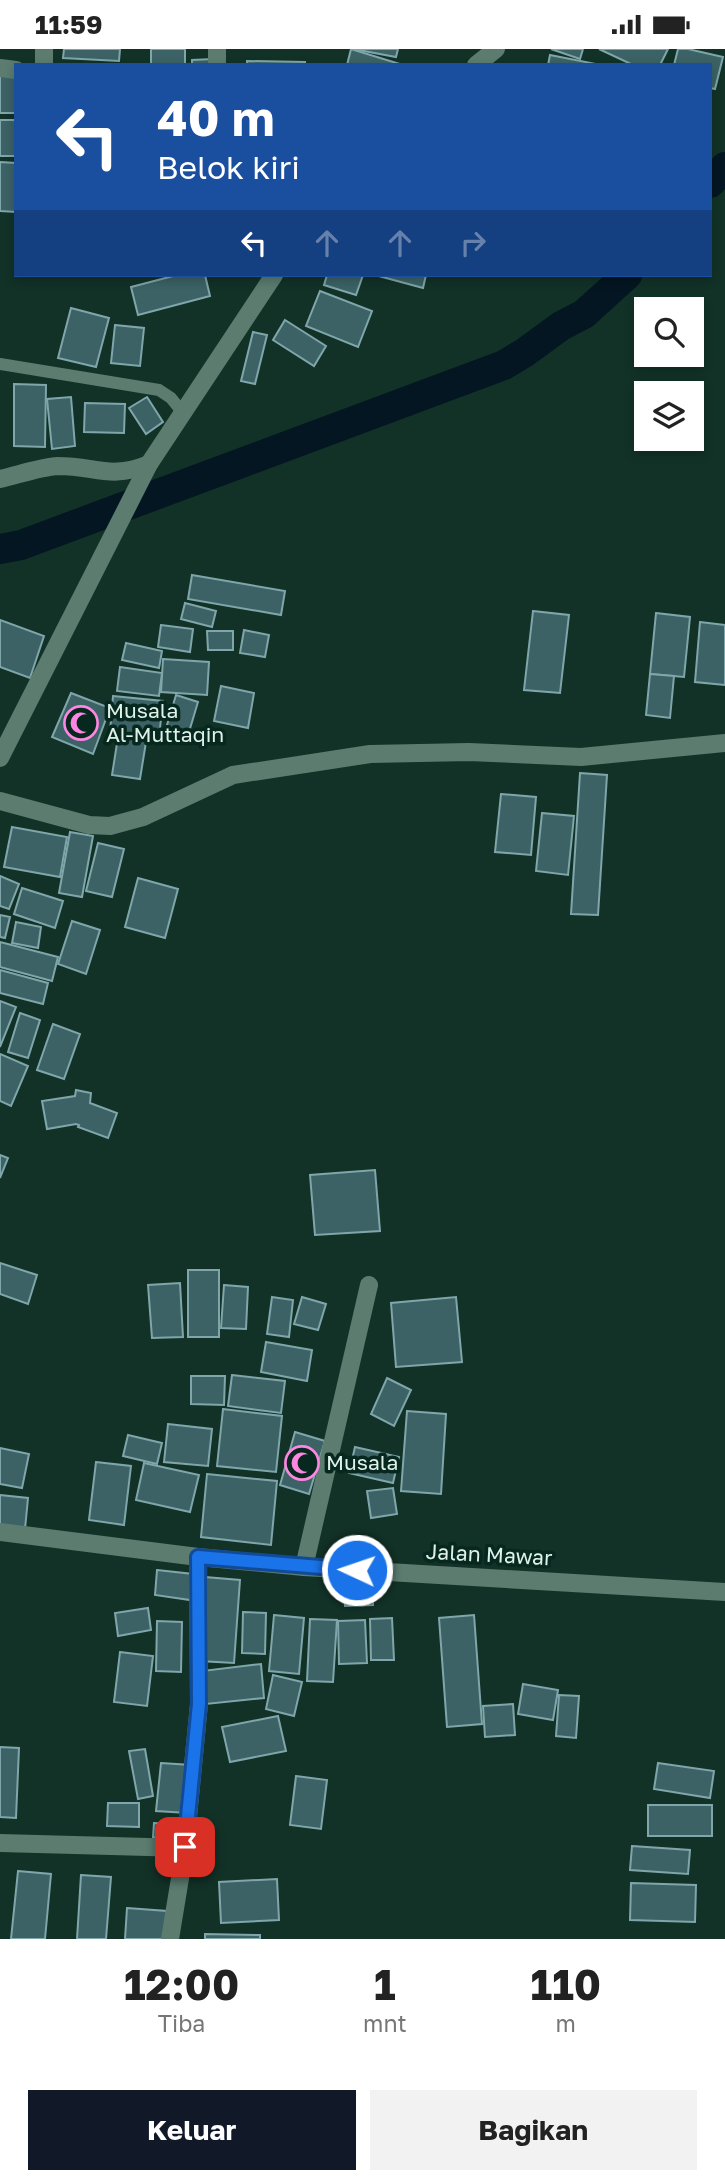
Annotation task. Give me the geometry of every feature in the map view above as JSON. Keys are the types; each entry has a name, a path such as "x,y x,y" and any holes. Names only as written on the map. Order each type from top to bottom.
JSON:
{"street":[{"path":"478,63 496,49"},
{"path":"0,758 149,464 273,277"},
{"path":"0,479 57,466 119,473 149,464"},
{"path":"0,801 89,825 110,826 143,817 233,775 370,754 469,752 581,757 725,743"},
{"path":"304,1567 369,1285"},
{"name":"Jalan Mawar","path":"0,1532 198,1557 304,1567 725,1592"},
{"path":"170,1939 185,1847 199,1704 198,1557"},
{"path":"0,1843 185,1847"}],"lane":[{"path":"0,364 159,390 171,398 183,413"}],"building":[{"path":"64,49 120,49 119,61 63,58"},
{"path":"151,49 185,49 185,63 151,63"},
{"path":"351,49 396,63 348,63"},
{"path":"353,49 398,49 396,57"},
{"path":"551,49 583,49 580,59"},
{"path":"599,49 668,49 661,63 629,63"},
{"path":"678,49 723,57 715,89 712,88 712,63 674,63"},
{"path":"550,55 591,63 548,63"},
{"path":"213,59 214,63 192,63 192,60"},
{"path":"247,61 305,62 305,63"},
{"path":"0,75 14,76 14,113 0,113"},
{"path":"0,120 14,120 14,156 0,156"},
{"path":"0,162 14,163 14,212 0,211"},
{"path":"169,277 205,277 210,296 138,315 131,287"},
{"path":"326,277 362,277 356,295 324,285"},
{"path":"382,277 426,277 423,288"},
{"path":"320,291 372,311 358,347 306,326"},
{"path":"71,308 109,318 96,367 58,358"},
{"path":"285,320 326,346 314,366 273,340"},
{"path":"115,325 144,328 140,366 111,363"},
{"path":"253,332 267,335 255,384 241,381"},
{"path":"14,384 46,385 45,447 14,446"},
{"path":"71,397 75,446 52,449 47,399"},
{"path":"147,397 163,422 146,434 129,408"},
{"path":"85,403 125,404 124,433 84,432"},
{"path":"192,575 285,591 281,615 188,599"},
{"path":"185,603 216,611 212,627 181,619"},
{"path":"533,611 569,615 560,693 524,690"},
{"path":"656,613 690,617 684,677 650,674"},
{"path":"0,620 44,636 30,678 0,667"},
{"path":"700,622 725,625 725,685 695,682"},
{"path":"161,625 193,629 190,652 158,647"},
{"path":"244,630 269,635 265,657 240,653"},
{"path":"207,631 233,631 233,650 208,650"},
{"path":"126,643 162,651 159,668 122,660"},
{"path":"163,659 209,662 207,695 161,692"},
{"path":"120,667 162,673 159,696 117,691"},
{"path":"650,674 674,676 670,718 646,715"},
{"path":"221,686 254,693 248,728 214,721"},
{"name":"Musala Al-Muttaqin","path":"71,693 110,708 93,754 52,737"},
{"path":"176,695 198,702 186,742 164,735"},
{"path":"113,696 163,701 159,737 110,732"},
{"path":"118,737 146,742 140,779 112,775"},
{"path":"580,773 607,775 598,915 571,914"},
{"path":"501,794 536,797 531,855 495,852"},
{"path":"542,813 574,816 568,875 536,871"},
{"path":"12,827 67,837 60,877 4,867"},
{"path":"70,832 93,836 82,897 59,893"},
{"path":"98,843 124,849 112,897 86,891"},
{"path":"0,876 19,884 9,909 0,906"},
{"path":"138,878 178,889 165,938 125,927"},
{"path":"22,888 63,901 55,928 14,914"},
{"path":"0,915 10,917 5,938 0,937"},
{"path":"72,921 100,930 86,974 58,964"},
{"path":"16,922 41,927 38,948 12,943"},
{"path":"0,942 58,957 52,981 0,967"},
{"path":"0,970 48,983 43,1004 0,993"},
{"path":"0,1001 16,1007 0,1047"},
{"path":"20,1013 40,1020 28,1058 8,1052"},
{"path":"53,1024 80,1034 64,1079 37,1070"},
{"path":"0,1054 28,1066 11,1106 0,1101"},
{"path":"76,1090 91,1093 90,1103 117,1113 108,1138 76,1124 47,1129 42,1101 75,1096"},
{"path":"0,1155 8,1158 0,1178"},
{"path":"375,1170 380,1231 315,1235 310,1175"},
{"path":"0,1263 37,1275 28,1304 0,1294"},
{"path":"188,1270 219,1270 219,1337 188,1337"},
{"path":"180,1283 183,1337 152,1338 148,1285"},
{"path":"224,1285 248,1287 246,1329 221,1328"},
{"path":"272,1297 293,1300 289,1337 267,1334"},
{"path":"302,1297 326,1304 318,1330 294,1324"},
{"path":"456,1297 462,1362 396,1367 391,1303"},
{"path":"266,1342 312,1350 307,1381 261,1372"},
{"path":"232,1375 285,1381 281,1413 228,1406"},
{"path":"191,1376 225,1376 224,1405 191,1404"},
{"path":"387,1378 411,1390 394,1426 371,1414"},
{"path":"223,1409 282,1416 276,1472 217,1466"},
{"path":"407,1411 446,1414 441,1494 401,1491"},
{"path":"168,1424 212,1429 208,1466 164,1462"},
{"name":"Musala","path":"295,1432 325,1441 309,1494 280,1485"},
{"path":"128,1435 162,1443 157,1464 123,1456"},
{"path":"355,1447 399,1457 393,1483 349,1473"},
{"path":"0,1448 29,1454 22,1488 0,1484"},
{"path":"96,1462 131,1466 124,1525 89,1520"},
{"path":"144,1463 199,1475 190,1512 136,1500"},
{"path":"207,1474 277,1481 271,1545 201,1537"},
{"path":"393,1488 397,1514 371,1518 367,1491"},
{"path":"0,1495 28,1498 25,1529 0,1527"},
{"path":"157,1570 193,1574 190,1600 155,1595"},
{"path":"205,1577 240,1580 234,1663 199,1661"},
{"path":"372,1580 373,1605 345,1606 343,1581"},
{"path":"148,1608 151,1630 118,1636 115,1613"},
{"path":"243,1612 266,1613 265,1654 242,1653"},
{"path":"274,1615 304,1618 299,1674 269,1671"},
{"path":"474,1615 482,1724 447,1727 439,1618"},
{"path":"392,1618 394,1660 371,1660 370,1619"},
{"path":"310,1619 337,1620 333,1682 307,1681"},
{"path":"365,1620 367,1663 339,1664 338,1621"},
{"path":"157,1621 182,1622 181,1672 156,1671"},
{"path":"120,1652 153,1656 147,1706 114,1702"},
{"path":"261,1664 264,1698 206,1704 202,1671"},
{"path":"273,1675 302,1682 294,1716 266,1709"},
{"path":"523,1684 558,1690 553,1720 518,1714"},
{"path":"559,1695 579,1696 576,1738 556,1736"},
{"path":"513,1704 515,1735 485,1737 483,1706"},
{"path":"278,1716 286,1751 230,1762 222,1727"},
{"path":"0,1747 19,1748 16,1818 0,1817"},
{"path":"145,1749 153,1796 138,1799 129,1751"},
{"path":"161,1763 191,1765 187,1813 156,1811"},
{"path":"658,1763 714,1771 710,1798 654,1789"},
{"path":"296,1776 327,1780 321,1829 290,1825"},
{"path":"108,1803 139,1803 139,1827 107,1826"},
{"path":"648,1805 712,1805 712,1836 648,1836"},
{"path":"154,1823 182,1825 180,1840 153,1837"},
{"path":"632,1846 690,1850 688,1874 630,1870"},
{"path":"18,1871 51,1874 45,1939 11,1939"},
{"path":"81,1875 111,1877 106,1939 77,1939"},
{"path":"277,1879 279,1920 221,1923 219,1882"},
{"path":"631,1883 696,1885 695,1922 630,1920"},
{"path":"127,1908 167,1911 164,1939 125,1939"},
{"path":"205,1934 260,1935 260,1939 205,1939"}],"waterway":[{"path":"712,181 725,167"},
{"path":"0,549 21,545 504,365 561,326 584,314 625,277"}],"place":[{"name":"Musala Al-Muttaqin","path":"81,723"},
{"name":"Musala","path":"302,1463"}],"route":[{"path":"185,1847 199,1704 198,1557 357,1570"}]}
